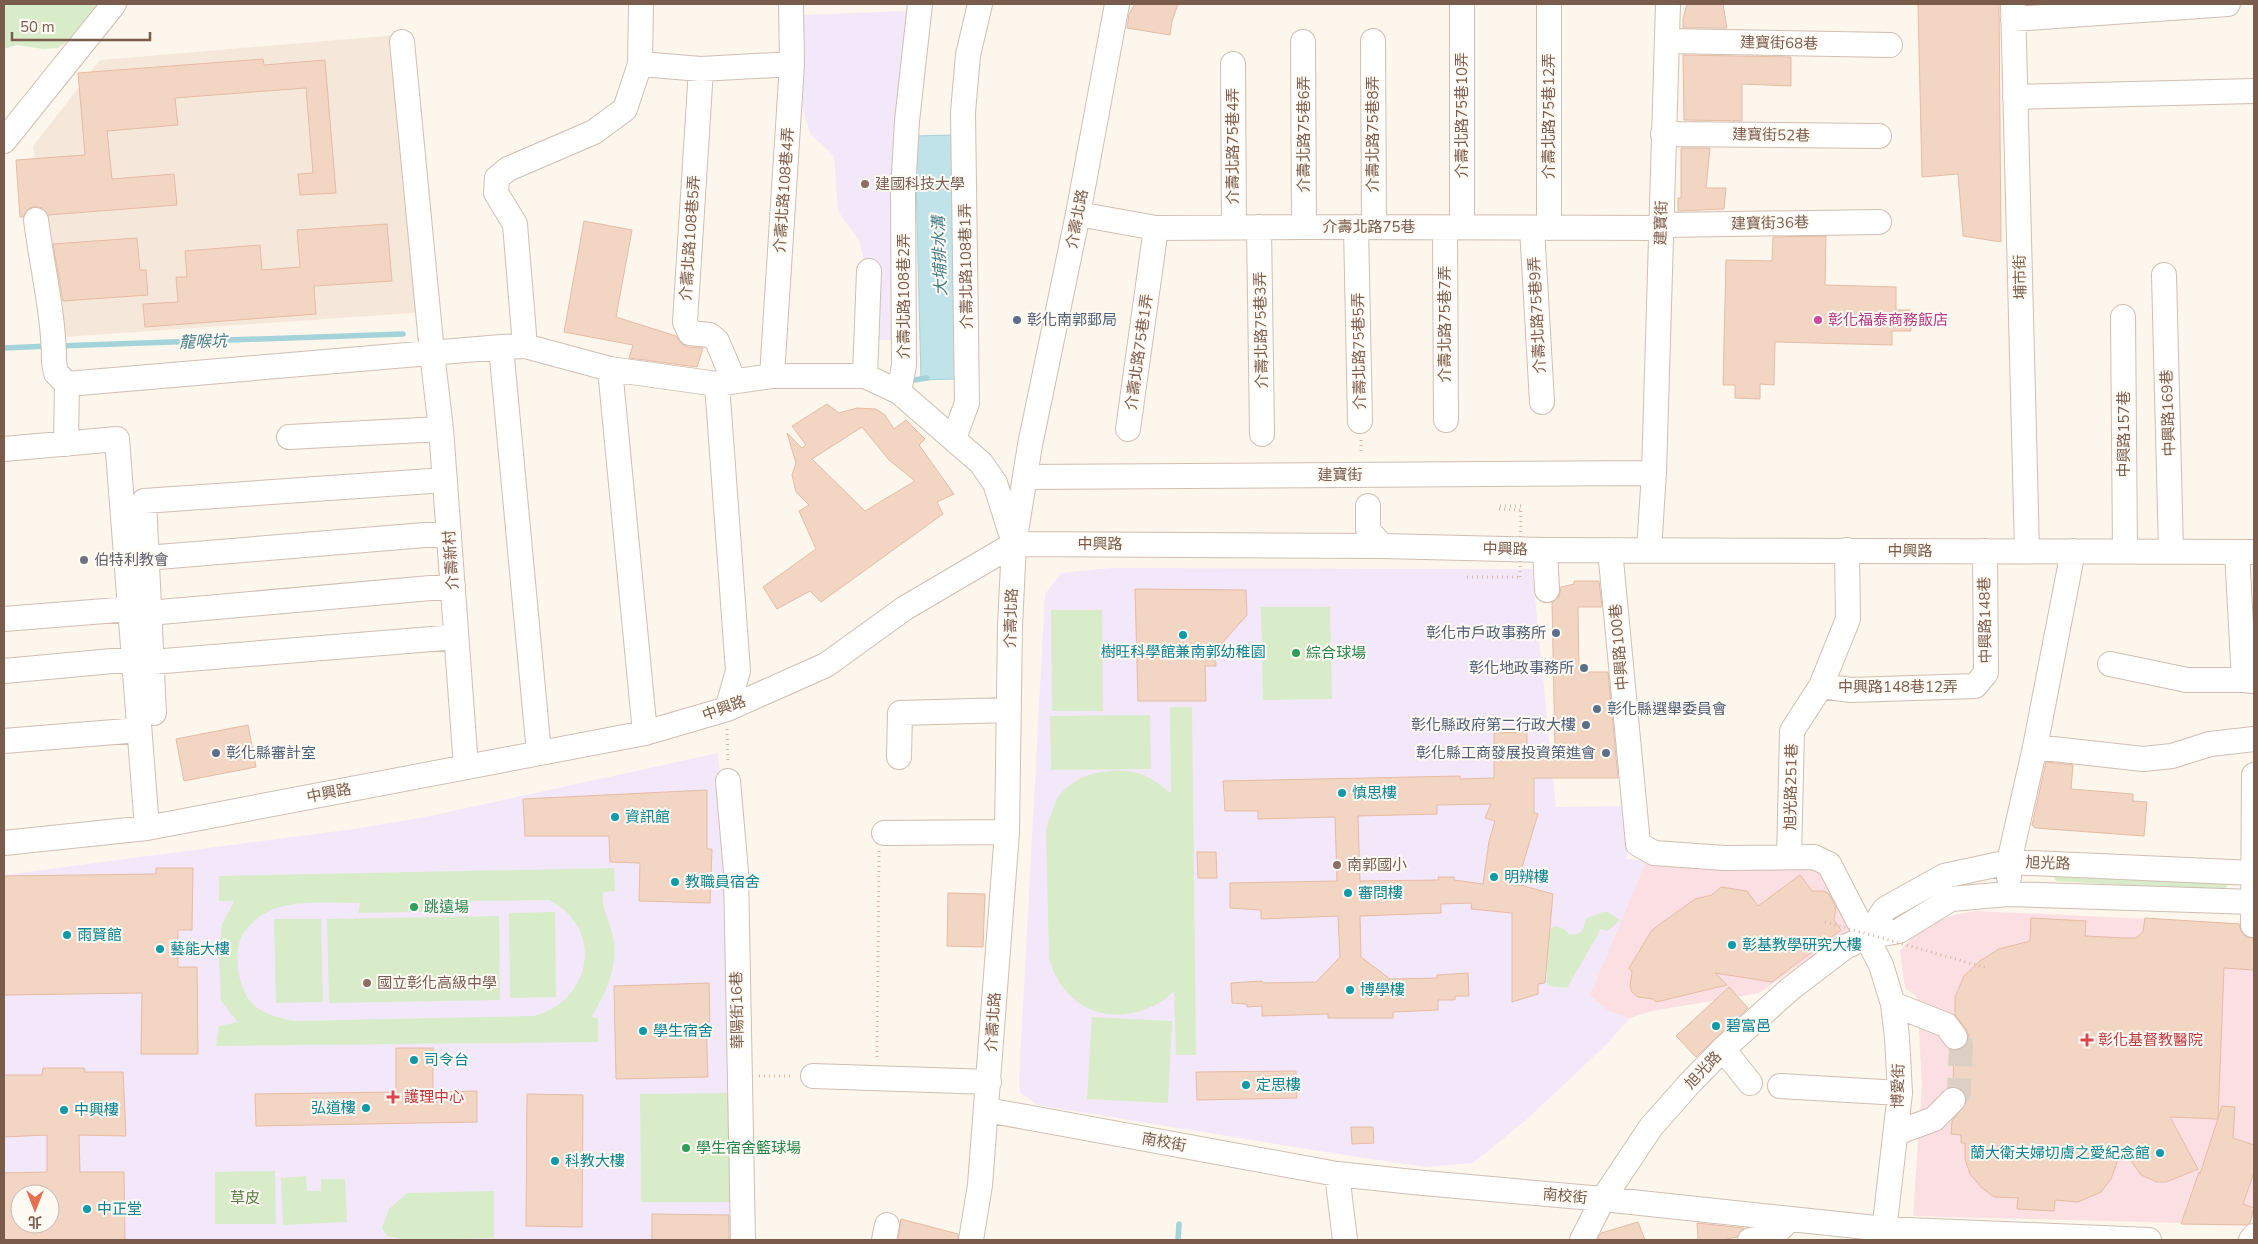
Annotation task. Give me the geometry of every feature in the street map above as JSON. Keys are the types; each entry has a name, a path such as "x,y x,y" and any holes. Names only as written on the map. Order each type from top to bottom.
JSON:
{"street":[{"path":"4,141 114,4"},
{"path":"526,346 515,224 496,193 497,178 508,169 594,132 625,109 640,64 641,4"},
{"name":"介壽北路108巷4弄","path":"772,376 792,64 791,4"},
{"name":"介壽北路108巷2弄","path":"899,392 904,365 903,192 907,121 920,4"},
{"name":"介壽北路108巷1弄","path":"954,438 967,403 964,112 968,55 980,4"},
{"name":"介壽北路","path":"971,1240 980,1185 987,1110 1007,832 1014,544 1032,436 1078,214 1117,4"},
{"name":"介壽北路75巷10弄","path":"1453,228 1462,4"},
{"name":"介壽北路75巷12弄","path":"1540,228 1548,4"},
{"name":"建寶街","path":"1649,550 1654,473 1668,4"},
{"path":"2013,11 2228,4"},
{"name":"埔市街","path":"2013,11 2027,551"},
{"name":"介壽北路75巷8弄","path":"1365,227 1373,41"},
{"name":"建寶街68巷","path":"1667,41 1890,45"},
{"name":"介壽新村","path":"402,42 432,353 442,429 466,767"},
{"name":"介壽北路75巷6弄","path":"1303,42 1304,227"},
{"path":"640,64 701,69 792,64"},
{"name":"介壽北路75巷4弄","path":"1233,64 1234,227"},
{"name":"介壽北路108巷5弄","path":"701,69 685,322 690,333 710,335 717,341 726,383"},
{"path":"2015,97 2254,91"},
{"name":"建寶街52巷","path":"1663,134 1879,136"},
{"name":"介壽北路75巷","path":"1078,214 1156,228 1662,227"},
{"path":"36,220 42,272 48,290 56,373 67,384 66,444"},
{"name":"建寶街36巷","path":"1662,227 1879,222"},
{"name":"介壽北路75巷3弄","path":"1259,227 1262,434"},
{"name":"介壽北路75巷5弄","path":"1360,421 1365,227"},
{"name":"介壽北路75巷1弄","path":"1128,429 1156,228"},
{"name":"介壽北路75巷7弄","path":"1446,420 1453,228"},
{"name":"介壽北路75巷9弄","path":"1540,228 1542,402"},
{"path":"865,376 869,271"},
{"name":"中興路169巷","path":"2164,275 2171,551"},
{"name":"中興路157巷","path":"2123,317 2125,551"},
{"path":"67,384 526,346 610,369 726,383 772,376 865,376 899,392 981,463 995,483 1014,544"},
{"path":"501,347 539,753"},
{"path":"610,369 645,733"},
{"path":"726,383 738,671 727,709"},
{"path":"289,437 442,429"},
{"path":"4,449 117,439 140,611 143,660 139,730 147,828"},
{"name":"建寶街","path":"1026,476 1654,473"},
{"path":"140,611 146,558 144,501 445,480"},
{"path":"1368,506 1368,530 1382,546"},
{"path":"146,558 449,533"},
{"name":"中興路","path":"4,843 147,828 645,733 727,709 826,665 905,608 1014,544 1382,546 1545,550 2246,552"},
{"path":"1545,550 1547,590"},
{"name":"中興路100巷","path":"1610,550 1638,844 1654,853 1725,858 1789,857"},
{"name":"旭光路251巷","path":"1789,857 1792,731 1821,686 1848,619 1847,550"},
{"name":"中興路148巷","path":"1975,686 1986,672 1985,551"},
{"path":"2008,894 2009,862 2035,747 2074,551"},
{"path":"2110,664 2186,680 2249,681 2246,552"},
{"path":"4,618 140,611 453,586"},
{"path":"4,671 456,637"},
{"path":"143,660 154,713"},
{"name":"中興路148巷12弄","path":"1821,686 1851,690 1975,686"},
{"path":"899,757 900,713 1009,710"},
{"path":"4,741 139,730"},
{"path":"2035,747 2143,759 2172,756 2210,744 2254,739"},
{"path":"2254,775 2254,910"},
{"name":"華陽街16巷","path":"728,781 736,872 738,1076 743,1240"},
{"path":"884,833 1007,832"},
{"path":"1789,857 1814,857 1829,864 1866,937"},
{"name":"旭光路","path":"1866,937 1885,909 1944,876 2009,862 2254,873"},
{"name":"旭光路","path":"1582,1240 1603,1199 1650,1127 1723,1049 1790,989 1845,947 1866,937 1899,931 1951,899 2008,894 2254,910"},
{"path":"1853,912 1885,909"},
{"name":"博愛街","path":"1866,937 1882,966 1893,1004 1897,1037 1900,1094 1884,1234"},
{"path":"1893,1004 1946,1025 1954,1037"},
{"path":"1723,1049 1750,1083"},
{"path":"813,1076 989,1082"},
{"path":"1780,1086 1900,1094"},
{"path":"1896,1132 1934,1119 1952,1100"},
{"name":"南校街","path":"987,1110 1337,1174 1603,1199 1789,1220 1884,1234 2149,1240"},
{"path":"1337,1174 1345,1240"},
{"path":"1750,1240 1773,1236 1789,1220"},
{"path":"2251,1240 2254,1236"}],"path":[{"name":"介壽北路75巷5弄","path":"1360,421 1362,475"},
{"path":"1499,506 1521,508 1499,509 1499,506"},
{"path":"1467,577 1520,577 1521,508"},
{"path":"727,709 728,781"},
{"path":"877,1078 879,845 884,833"},
{"path":"1825,922 1987,968"},
{"path":"738,1076 813,1076"}],"shaded area":[{"name":"建國科技大學","path":"907,11 892,152 897,339 874,341 872,288 859,241 838,211 834,156 810,134 801,102 804,15"},
{"path":"397,35 426,312 64,337 33,146 100,60"},
{"name":"南郭國小","path":"1110,568 1532,569 1556,807 1628,806 1627,859 1646,861 1590,995 1608,1011 1630,1018 1606,1045 1525,1121 1473,1163 1426,1167 1338,1154 1037,1105 1020,1092 1019,1079 1045,594 1061,573"},
{"name":"國立彰化高級中學","path":"718,753 729,867 734,1240 4,1240 4,875 361,828 435,815"},
{"path":"1646,861 1807,868 1825,874 1852,929 1759,993 1652,1011 1630,1018 1608,1011 1590,995"},
{"name":"彰化基督教醫院","path":"1976,911 2254,924 2254,1145 2214,1132 2210,1147 2254,1161 2254,1208 2194,1187 2181,1223 1913,1216 1922,1083 1917,997 1905,988 1900,951 1913,936 1934,923 1953,915"}],"green space":[{"path":"4,4 99,4 88,25 58,48 43,49 17,45 4,49"},
{"name":"綜合球場","path":"1261,607 1330,607 1332,699 1263,700"},
{"path":"1051,610 1102,610 1103,711 1052,711"},
{"path":"1170,707 1192,707 1196,1055 1176,1055 1174,991 1161,1002 1141,1011 1107,1014 1092,1010 1078,1002 1065,991 1056,976 1049,958 1046,829 1053,808 1059,796 1074,782 1095,773 1106,771 1117,770 1142,774 1171,793"},
{"path":"1150,715 1151,769 1051,770 1050,716"},
{"path":"614,868 615,891 603,892 603,897 614,941 614,964 603,997 591,1017 598,1018 598,1042 216,1046 219,1026 238,1022 221,1001 219,956 222,924 234,901 219,901 219,876","holes":["549,900 567,913 579,928 584,946 584,964 579,981 568,996 553,1008 533,1016 294,1021 268,1014 255,1006 244,992 238,972 238,951 246,930 259,917 269,911 294,904 321,902 360,903 358,913 467,911 471,901"]},
{"path":"2052,875 2226,881 2227,886 2223,891 2056,881"},
{"path":"555,912 556,997 510,998 509,913"},
{"path":"1608,912 1620,920 1608,931 1601,929 1567,988 1549,986 1547,983 1548,931 1555,926 1564,929 1569,934 1578,934 1582,930 1587,918"},
{"path":"499,916 500,1000 329,1003 327,919"},
{"path":"274,919 321,919 323,1002 276,1003"},
{"path":"1092,1017 1172,1021 1168,1103 1087,1099"},
{"name":"學生宿舍籃球場","path":"732,1093 731,1202 641,1202 640,1094"},
{"name":"草皮","path":"275,1171 276,1224 215,1224 215,1172"},
{"name":"草皮","path":"306,1176 307,1191 321,1191 321,1179 345,1179 347,1222 283,1225 281,1178"},
{"path":"494,1191 494,1238 407,1240 387,1236 382,1228 389,1209 407,1193"}],"water":[{"name":"大埔排水溝","path":"953,135 957,379 921,380 915,136"}],"building":[{"path":"1135,4 1178,4 1172,21 1170,35 1127,28 1129,14"},
{"path":"1687,4 1723,4 1727,28 1683,28"},
{"path":"1918,4 1999,4 2001,242 1963,236 1958,174 1922,177"},
{"path":"1683,55 1791,57 1791,86 1742,84 1742,121 1684,120"},
{"path":"263,59 264,65 325,60 336,193 300,195 298,174 313,173 306,88 266,91 175,98 178,125 107,131 112,179 174,174 177,205 48,215 42,208 35,206 28,209 23,217 20,217 16,160 85,155 78,73"},
{"path":"1681,148 1710,148 1706,188 1726,188 1724,209 1678,211 1678,198 1681,198"},
{"path":"584,221 632,230 616,317 676,336 682,344 688,347 703,348 697,367 629,358 633,345 564,332"},
{"path":"387,224 392,281 314,286 316,314 145,327 143,304 178,302 176,277 187,277 185,251 260,245 262,270 300,267 297,230"},
{"name":"彰化福泰商務飯店","path":"1826,236 1825,285 1896,287 1896,310 1911,310 1911,331 1892,331 1892,345 1775,342 1774,385 1760,384 1760,399 1735,398 1735,385 1723,385 1726,260 1772,261 1773,237"},
{"path":"137,238 140,270 146,270 148,295 63,301 53,244"},
{"path":"827,404 839,413 857,408 876,409 885,415 894,429 906,420 925,439 919,445 954,494 937,502 943,514 821,602 810,591 777,609 763,587 816,549 799,511 809,505 796,492 792,475 796,463 787,433 802,448 806,445 792,426","holes":["862,427 889,460 915,481 865,511 812,459"]},
{"path":"1574,581 1599,581 1602,607 1578,607 1579,672 1608,672 1618,778 1534,778 1534,813 1538,814 1517,884 1553,894 1545,983 1538,984 1538,994 1512,1002 1512,913 1471,909 1472,903 1441,904 1441,913 1360,916 1361,957 1390,979 1437,978 1437,975 1468,973 1469,996 1455,996 1455,1000 1438,1000 1438,1010 1393,1012 1393,1018 1328,1018 1328,1014 1262,1016 1262,1006 1247,1007 1247,1004 1232,1003 1231,983 1262,981 1263,983 1316,982 1340,957 1338,916 1261,919 1261,910 1230,908 1230,883 1337,881 1335,817 1258,819 1258,811 1225,811 1223,781 1460,776 1460,779 1494,778 1494,733 1527,732 1527,748 1555,748 1552,602 1559,597 1561,587 1574,584","holes":["1491,804 1485,818 1495,821 1489,841 1483,884 1454,880 1454,877 1438,877 1439,880 1360,881 1358,816 1437,814 1437,805"]},
{"name":"樹旺科學館兼南郭幼稚園","path":"1135,589 1246,590 1247,615 1215,651 1216,666 1205,666 1206,701 1138,701"},
{"name":"彰化縣審計室","path":"248,725 256,767 184,781 176,739"},
{"path":"2046,762 2073,765 2071,789 2133,794 2133,801 2147,802 2144,836 2035,828 2032,825"},
{"path":"707,790 707,849 712,849 710,903 639,901 640,863 610,862 609,836 525,836 523,799"},
{"path":"1197,852 1216,852 1217,878 1198,878"},
{"path":"156,868 193,868 192,930 178,930 178,967 197,967 198,1054 141,1054 142,993 4,995 4,876 156,874"},
{"name":"彰基教學研究大樓","path":"1800,875 1812,891 1824,891 1829,894 1836,907 1834,920 1841,930 1772,982 1715,973 1727,985 1656,1002 1653,999 1638,997 1632,992 1630,986 1632,972 1629,968 1652,930 1695,899 1712,895 1721,887 1747,891 1758,906"},
{"path":"948,893 985,894 983,947 947,946"},
{"name":"彰化基督教醫院","path":"2031,918 2086,921 2085,936 2136,938 2143,932 2145,918 2239,924 2241,931 2246,937 2254,938 2254,970 2224,968 2218,1119 2170,1117 2198,1169 2166,1182 2157,1182 2141,1175 2122,1148 2111,1179 2101,1192 2078,1202 2055,1200 2054,1211 2017,1209 2018,1198 1994,1197 1981,1187 1970,1174 1965,1159 1965,1143 1961,1143 1961,1135 1951,1134 1952,1121 1966,1103 1966,1096 1963,1091 1953,1087 1954,1050 1964,1048 1969,1036 1955,1015 1955,997 1964,976 1980,961 1999,949 2030,941"},
{"name":"學生宿舍","path":"709,983 710,1022 706,1022 708,1077 616,1079 614,986"},
{"name":"碧富邑","path":"1729,987 1748,1008 1696,1057 1676,1036"},
{"name":"弘道樓","path":"396,1048 433,1048 433,1092 477,1091 477,1122 256,1126 255,1094 396,1092"},
{"path":"43,1068 84,1068 85,1072 123,1072 126,1136 79,1135 80,1172 124,1172 125,1240 4,1240 4,1173 47,1172 47,1135 4,1137 4,1075 42,1075"},
{"name":"定思樓","path":"1296,1071 1297,1098 1197,1100 1196,1072"},
{"name":"科教大樓","path":"527,1094 583,1095 582,1227 526,1226"},
{"path":"2222,1106 2235,1107 2233,1138 2254,1145 2254,1172 2243,1204 2254,1208 2250,1223 2246,1225 2181,1224 2199,1172 2200,1174"},
{"path":"1351,1127 1373,1127 1374,1143 1352,1144"},
{"path":"652,1214 729,1215 729,1240 652,1240"},
{"path":"901,1219 958,1234 958,1240 898,1240"},
{"path":"1638,1222 1645,1240 1597,1240 1601,1233"},
{"path":"1697,1223 1744,1228 1737,1237 1722,1240 1698,1240"}],"waterway":[{"name":"龍喉坑","path":"58,346 403,334"},
{"name":"龍喉坑","path":"4,348 49,346"},
{"name":"龍喉坑","path":"914,380 927,378"},
{"path":"1178,1240 1179,1224"}],"tunnel":[{"path":"1953,1100 1959,1093 1961,1046 1955,1037"}],"place":[{"name":"建國科技大學","path":"865,184"},
{"name":"彰化南郭郵局","path":"1017,320"},
{"name":"彰化福泰商務飯店","path":"1818,320"},
{"name":"伯特利教會","path":"84,560"},
{"name":"彰化市戶政事務所","path":"1556,633"},
{"name":"樹旺科學館兼南郭幼稚園","path":"1183,635"},
{"name":"綜合球場","path":"1296,653"},
{"name":"彰化地政事務所","path":"1584,668"},
{"name":"彰化縣選舉委員會","path":"1597,709"},
{"name":"彰化縣政府第二行政大樓","path":"1586,725"},
{"name":"彰化縣審計室","path":"216,753"},
{"name":"彰化縣工商發展投資策進會","path":"1606,753"},
{"name":"慎思樓","path":"1342,793"},
{"name":"資訊館","path":"615,817"},
{"name":"南郭國小","path":"1337,865"},
{"name":"明辨樓","path":"1494,877"},
{"name":"教職員宿舍","path":"675,882"},
{"name":"審問樓","path":"1348,893"},
{"name":"跳遠場","path":"414,907"},
{"name":"雨賢館","path":"67,935"},
{"name":"彰基教學研究大樓","path":"1732,945"},
{"name":"藝能大樓","path":"160,949"},
{"name":"國立彰化高級中學","path":"367,983"},
{"name":"博學樓","path":"1350,990"},
{"name":"碧富邑","path":"1716,1026"},
{"name":"學生宿舍","path":"643,1031"},
{"name":"彰化基督教醫院","path":"2087,1040"},
{"name":"司令台","path":"414,1060"},
{"name":"定思樓","path":"1246,1085"},
{"name":"護理中心","path":"393,1097"},
{"name":"弘道樓","path":"366,1108"},
{"name":"中興樓","path":"64,1110"},
{"name":"學生宿舍籃球場","path":"686,1148"},
{"name":"蘭大衛夫婦切膚之愛紀念館","path":"2160,1153"},
{"name":"科教大樓","path":"555,1161"},
{"name":"中正堂","path":"87,1209"}]}
